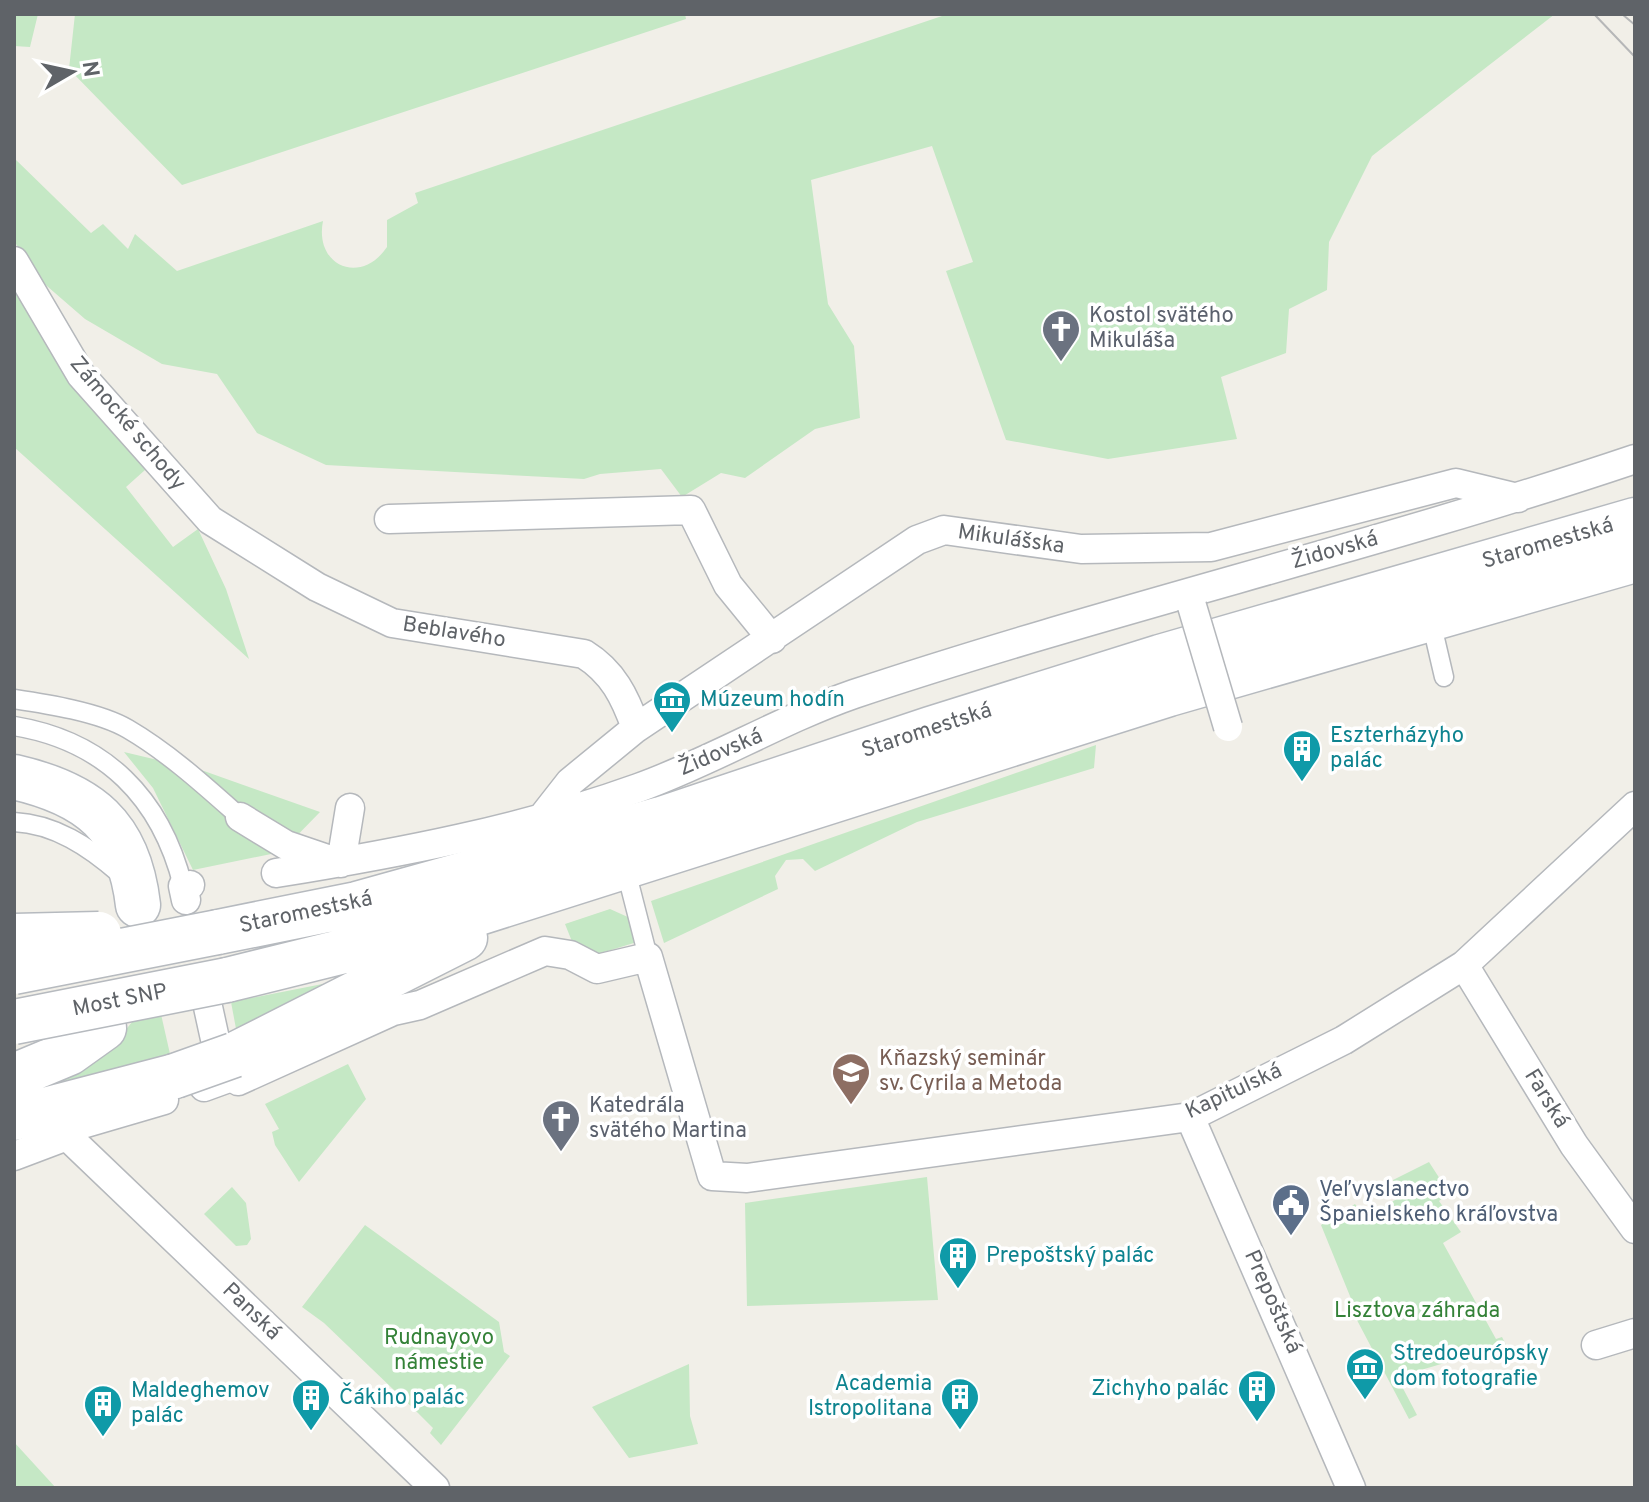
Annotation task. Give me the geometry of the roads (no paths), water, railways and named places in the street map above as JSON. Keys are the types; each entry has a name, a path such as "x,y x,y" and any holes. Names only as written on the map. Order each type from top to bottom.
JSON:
{"main road":[{"name":"Staromestská","path":"218,932 357,904 661,819 1131,666 1635,520"},
{"name":"Staromestská","path":"218,993 508,905 1169,694 1635,560"},
{"path":"14,777 67,794 106,822 127,851 137,896"},
{"path":"14,1118 175,1076 225,1047 461,942 508,905"},
{"path":"14,936 218,932"},
{"path":"14,972 218,932"},
{"name":"Most SNP","path":"14,1022 218,993"},
{"path":"14,1076 57,1060 104,1028"}],"street":[{"name":"Zámocké schody","path":"14,261 81,375 210,520"},
{"name":"Židovská","path":"276,873 341,863 541,819 638,788 851,696 1190,600 1635,459"},
{"name":"Mikulášska","path":"541,819 570,782 636,728 917,540 944,530 1081,549 1211,547 1456,483 1519,498"},
{"path":"389,519 691,510 728,585 772,639"},
{"name":"Beblavého","path":"210,520 317,587 392,623 584,654 606,668 627,702 636,728"},
{"path":"1190,600 1228,727"},
{"name":"Kapitulská","path":"648,957 712,1176 747,1178 1190,1117 1344,1040 1464,965 1635,806"},
{"path":"240,817 286,845 341,863 350,808"},
{"path":"14,1156 67,1136 65,1129 237,1075 238,1081 393,1011 420,1005 545,951 570,955 597,969 648,957"},
{"name":"Farská","path":"1464,965 1574,1145 1635,1229"},
{"path":"218,993 225,1047"},
{"name":"Prepoštská","path":"1190,1117 1351,1488"},
{"name":"Panská","path":"67,1136 435,1488"},
{"path":"1596,1345 1635,1333"}],"lane":[{"path":"1430,617 1444,677"},
{"path":"14,699 49,704 125,727 187,770 240,817"},
{"path":"14,726 64,738 100,759 138,790 162,827 186,890"},
{"path":"14,822 59,832 96,852 137,896"},
{"path":"625,867 648,957"}],"tram line":[{"path":"1594,14 1635,57"},
{"path":"1622,14 1635,25"}],"place":[{"name":"Kostol svätého Mikuláša","path":"1061,363"},
{"name":"Múzeum hodín","path":"672,734"},
{"name":"Eszterházyho palác","path":"1302,783"},
{"name":"Kňazský seminár sv. Cyrila a Metoda","path":"851,1106"},
{"name":"Katedrála svätého Martina","path":"561,1153"},
{"name":"Veľvyslanectvo Španielskeho kráľovstva","path":"1291,1237"},
{"name":"Prepoštský palác","path":"958,1290"},
{"name":"Stredoeurópsky dom fotografie","path":"1365,1401"},
{"name":"Zichyho palác","path":"1257,1423"},
{"name":"Academia Istropolitana","path":"960,1431"},
{"name":"Čákiho palác","path":"311,1432"},
{"name":"Maldeghemov palác","path":"103,1438"}],"park label":[{"name":"Lisztova záhrada","path":"1417,1311"},
{"name":"Rudnayovo námestie","path":"439,1350"}]}
